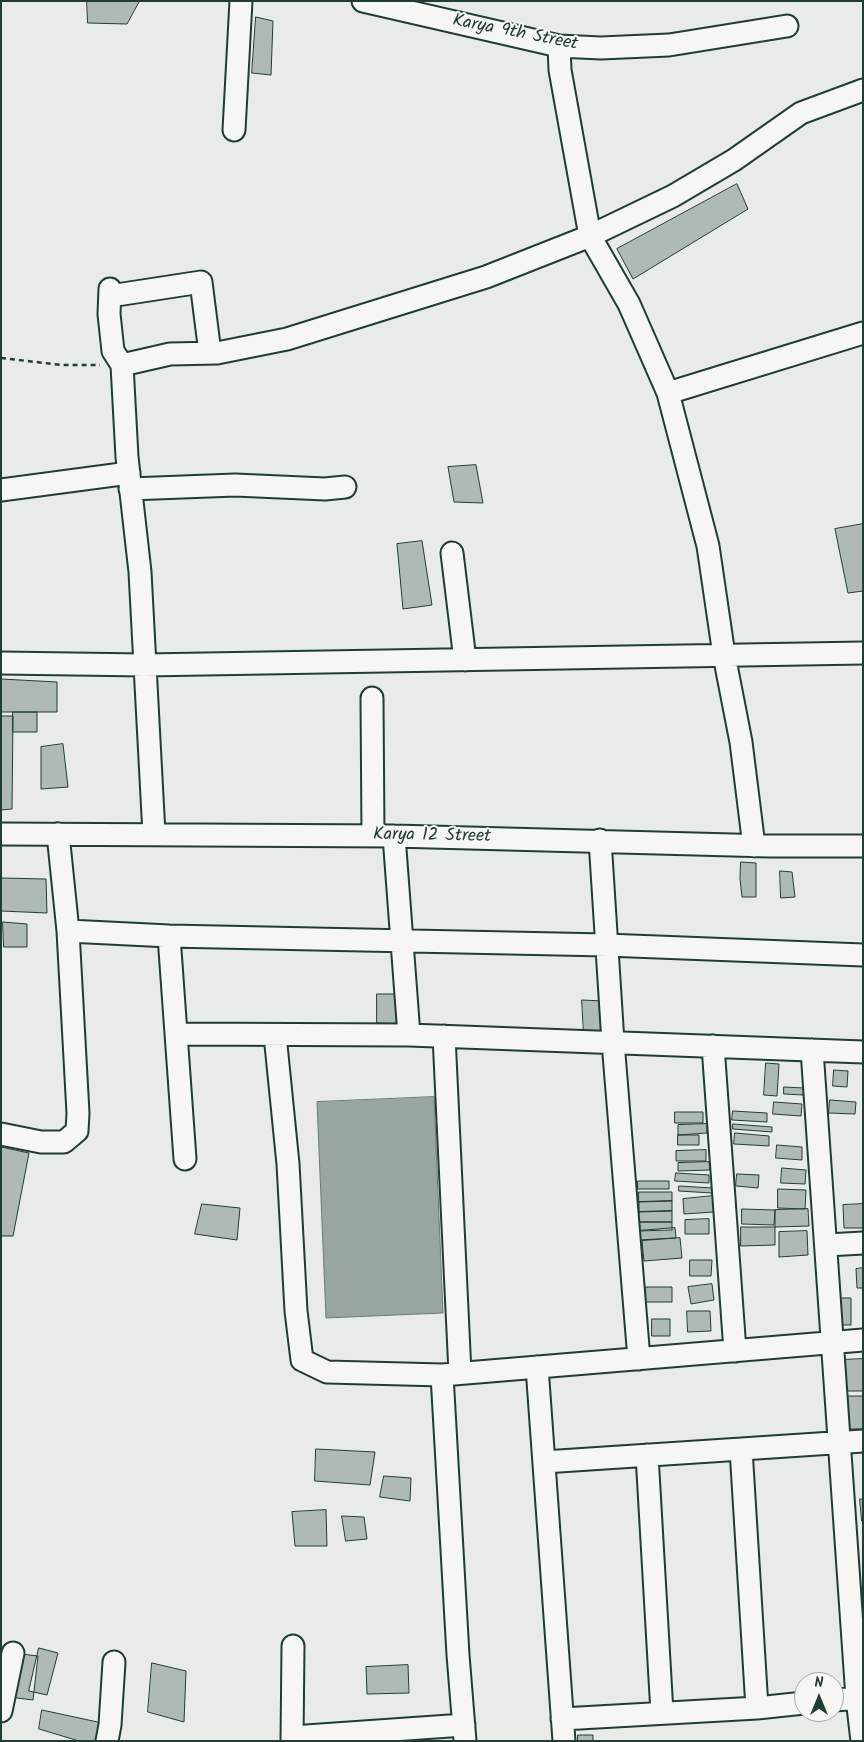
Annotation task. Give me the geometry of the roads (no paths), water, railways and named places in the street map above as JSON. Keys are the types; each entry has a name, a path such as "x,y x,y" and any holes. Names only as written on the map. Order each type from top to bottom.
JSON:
{"street":[{"path":"234,130 241,1"},
{"name":"Karya 9th Street","path":"363,1 559,46 601,48 669,45 787,26"},
{"path":"559,46 560,70 590,236 629,304 668,393 708,546 724,655 741,742 754,846"},
{"path":"122,365 170,354 210,353 287,339 486,277 590,236 673,196 734,160 801,113 863,90"},
{"path":"154,834 140,572 130,481 122,365 113,350 110,292 201,282 210,353"},
{"path":"668,393 863,333"},
{"path":"1,490 130,481 325,489 345,487"},
{"path":"452,553 465,660"},
{"path":"1,663 145,665 863,653"},
{"path":"372,698 373,836"},
{"name":"Karya 12 Street","path":"1,834 394,836 600,840 754,846 863,846"},
{"path":"1,1134 41,1142 64,1142 77,1131 78,1113 68,931 58,834"},
{"path":"394,836 409,1034"},
{"path":"600,840 612,1042 639,1358"},
{"path":"68,931 169,936 606,945 863,955"},
{"path":"169,936 185,1159"},
{"path":"176,1034 409,1034 863,1052"},
{"path":"275,1034 288,1164 296,1310 302,1360 328,1372 451,1374 863,1340"},
{"path":"293,1646 292,1739 464,1733 458,1655 444,1036"},
{"path":"713,1046 735,1351"},
{"path":"812,1050 862,1741"},
{"path":"827,1245 863,1243"},
{"path":"537,1367 564,1741"},
{"path":"544,1462 863,1441"},
{"path":"741,1449 757,1708"},
{"path":"647,1455 662,1713"},
{"path":"1,1711 13,1653"},
{"path":"107,1741 110,1725 114,1662"},
{"path":"844,1699 860,1698"},
{"path":"562,1719 757,1708 794,1704"}]}
